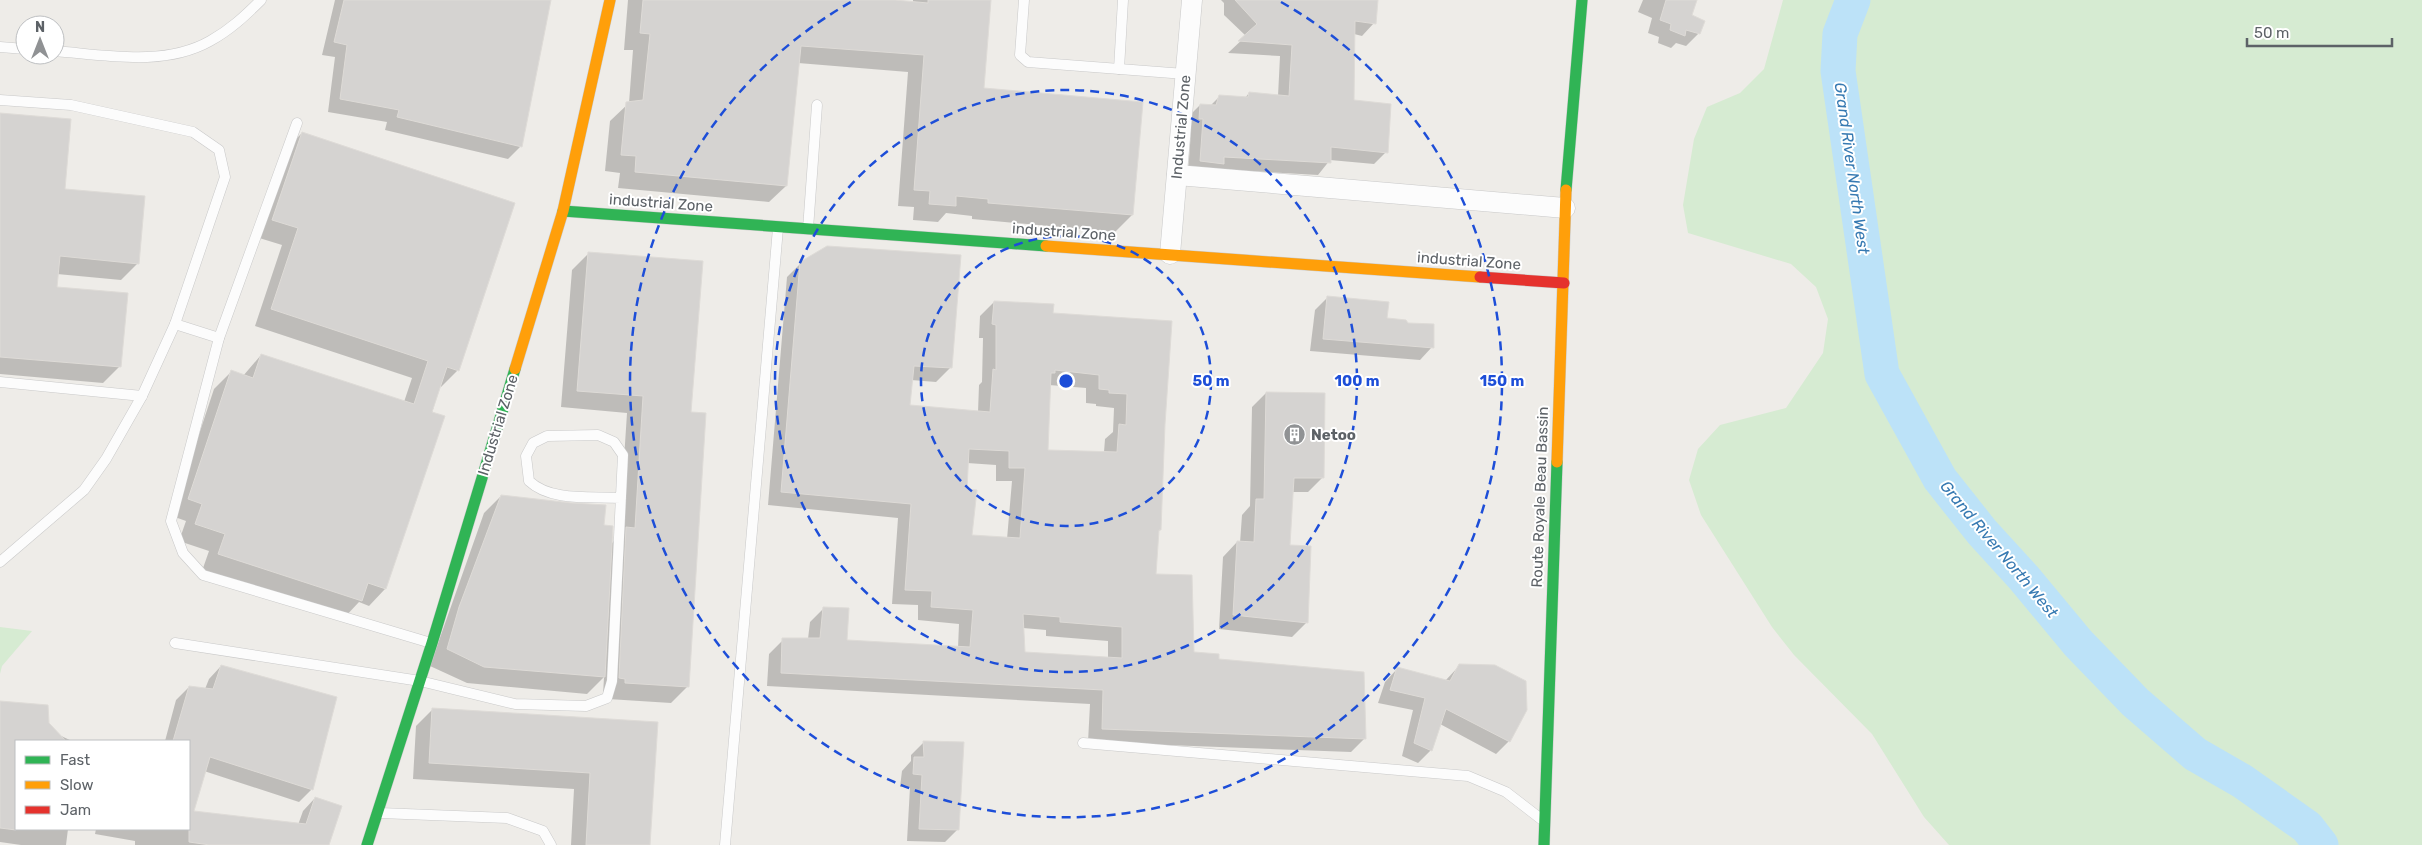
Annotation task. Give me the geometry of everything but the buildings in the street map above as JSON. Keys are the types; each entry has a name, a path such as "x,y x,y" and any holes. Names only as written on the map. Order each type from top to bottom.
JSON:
{"street":[{"name":"Industrial Zone","path":"367,845 432,643 563,211 610,0"},
{"name":"Industrial Zone","path":"1170,254 1192,0"},
{"name":"Route Royale Beau Bassin","path":"1544,845 1565,208 1582,0"},
{"path":"1177,175 1565,208"},
{"name":"industrial Zone","path":"563,211 1564,283"}],"lane":[{"path":"65,52 124,57 169,55 209,42 241,20 261,0"},
{"path":"1024,0 1020,55 1028,62 1185,74"},
{"path":"1119,69 1122,0"},
{"path":"0,47 15,48"},
{"path":"0,100 70,105 193,132 219,150 225,176 175,324 142,396 106,459 84,490 0,562"},
{"path":"808,230 817,105"},
{"path":"297,123 219,338 171,521 183,553 203,575 432,643"},
{"path":"725,845 778,227"},
{"path":"175,324 219,338"},
{"path":"0,382 142,396"},
{"path":"174,643 420,681 516,704 586,706 607,698 612,681 621,498 623,455 614,442 598,435 547,436 533,443 526,456 528,481 538,490 550,494 621,498"},
{"path":"1083,743 1468,776 1506,792 1544,821"},
{"path":"377,813 507,818 543,831 551,845"}],"green space":[{"path":"1783,0 2422,0 2422,845 1949,845 1924,817 1872,734 1794,655 1772,627 1701,515 1689,480 1698,449 1720,425 1786,408 1823,353 1828,319 1816,287 1791,264 1688,233 1683,205 1694,139 1707,107 1740,93 1764,69"},
{"path":"0,627 32,631 2,666 0,674"}],"waterway":[{"name":"Grand River North West","path":"1853,0 1840,34 1838,71 1882,374 1940,479 1982,532 2024,578 2078,643 2135,702 2195,754 2242,781 2307,827 2321,845"}],"traffic: fast":[{"path":"1566,190 1582,0"},
{"path":"563,211 1046,246"},
{"path":"367,845 432,643 515,369"},
{"path":"1544,845 1557,462"}],"traffic: slow":[{"path":"515,369 563,211 610,0"},
{"path":"1557,462 1566,190"},
{"path":"1046,246 1480,277"}],"traffic: jam":[{"path":"1480,277 1564,283"}],"place":[{"name":"Netoo","path":"1295,435"}]}
